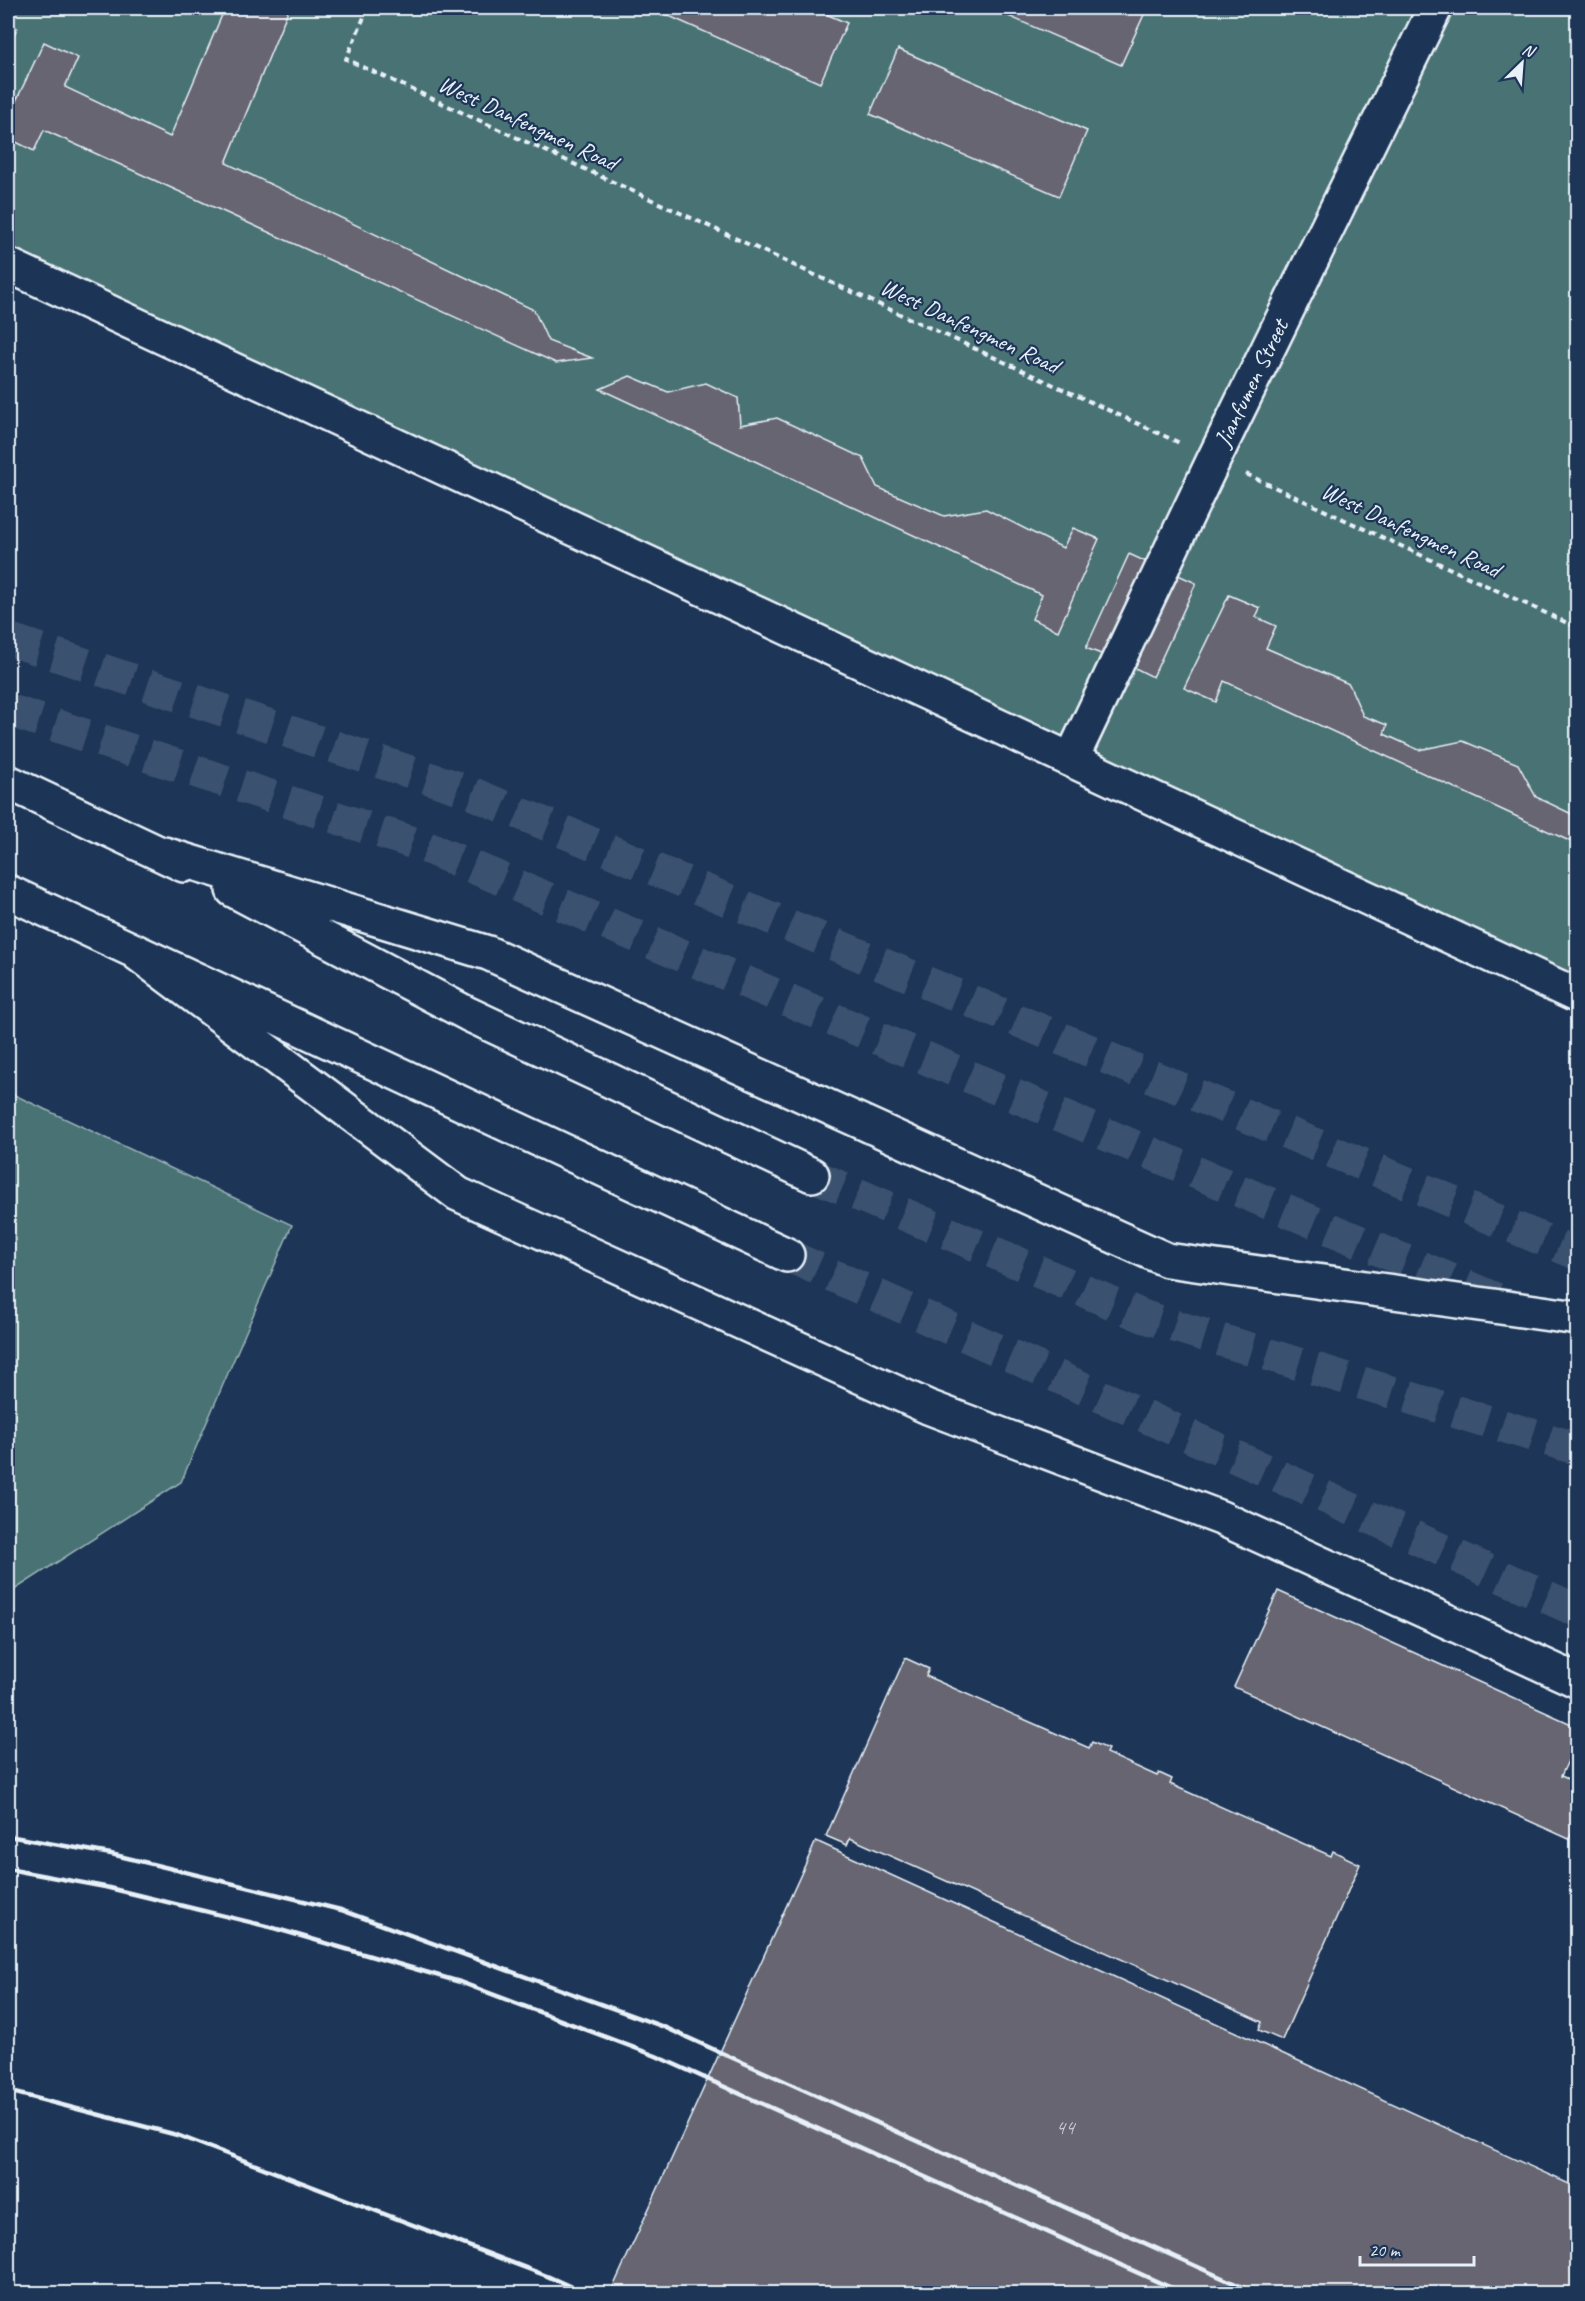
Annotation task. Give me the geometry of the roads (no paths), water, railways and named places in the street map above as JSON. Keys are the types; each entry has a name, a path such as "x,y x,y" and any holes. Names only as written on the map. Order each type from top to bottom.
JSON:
{"street":[{"name":"Jianfumen Street","path":"1071,760 1214,459 1435,8"},
{"path":"8,265 1578,996"},
{"path":"8,782 164,854 468,1014 812,1175"},
{"path":"164,854 488,953 1167,1260 1578,1318"},
{"path":"8,892 787,1255"},
{"path":"138,954 458,1194 928,1407 1221,1518 1578,1681"}],"tunnel":[{"path":"8,639 459,788 1578,1254"},
{"path":"8,710 423,846 1503,1302"},
{"path":"812,1175 1145,1317 1578,1449"},
{"path":"787,1255 1578,1611"}],"railway":[{"path":"8,1836 111,1854 341,1910 664,2027 1258,2294"},
{"path":"8,1869 105,1887 270,1927 460,1982 656,2056 1185,2294"},
{"path":"8,2091 177,2135 547,2276 587,2294"}]}
